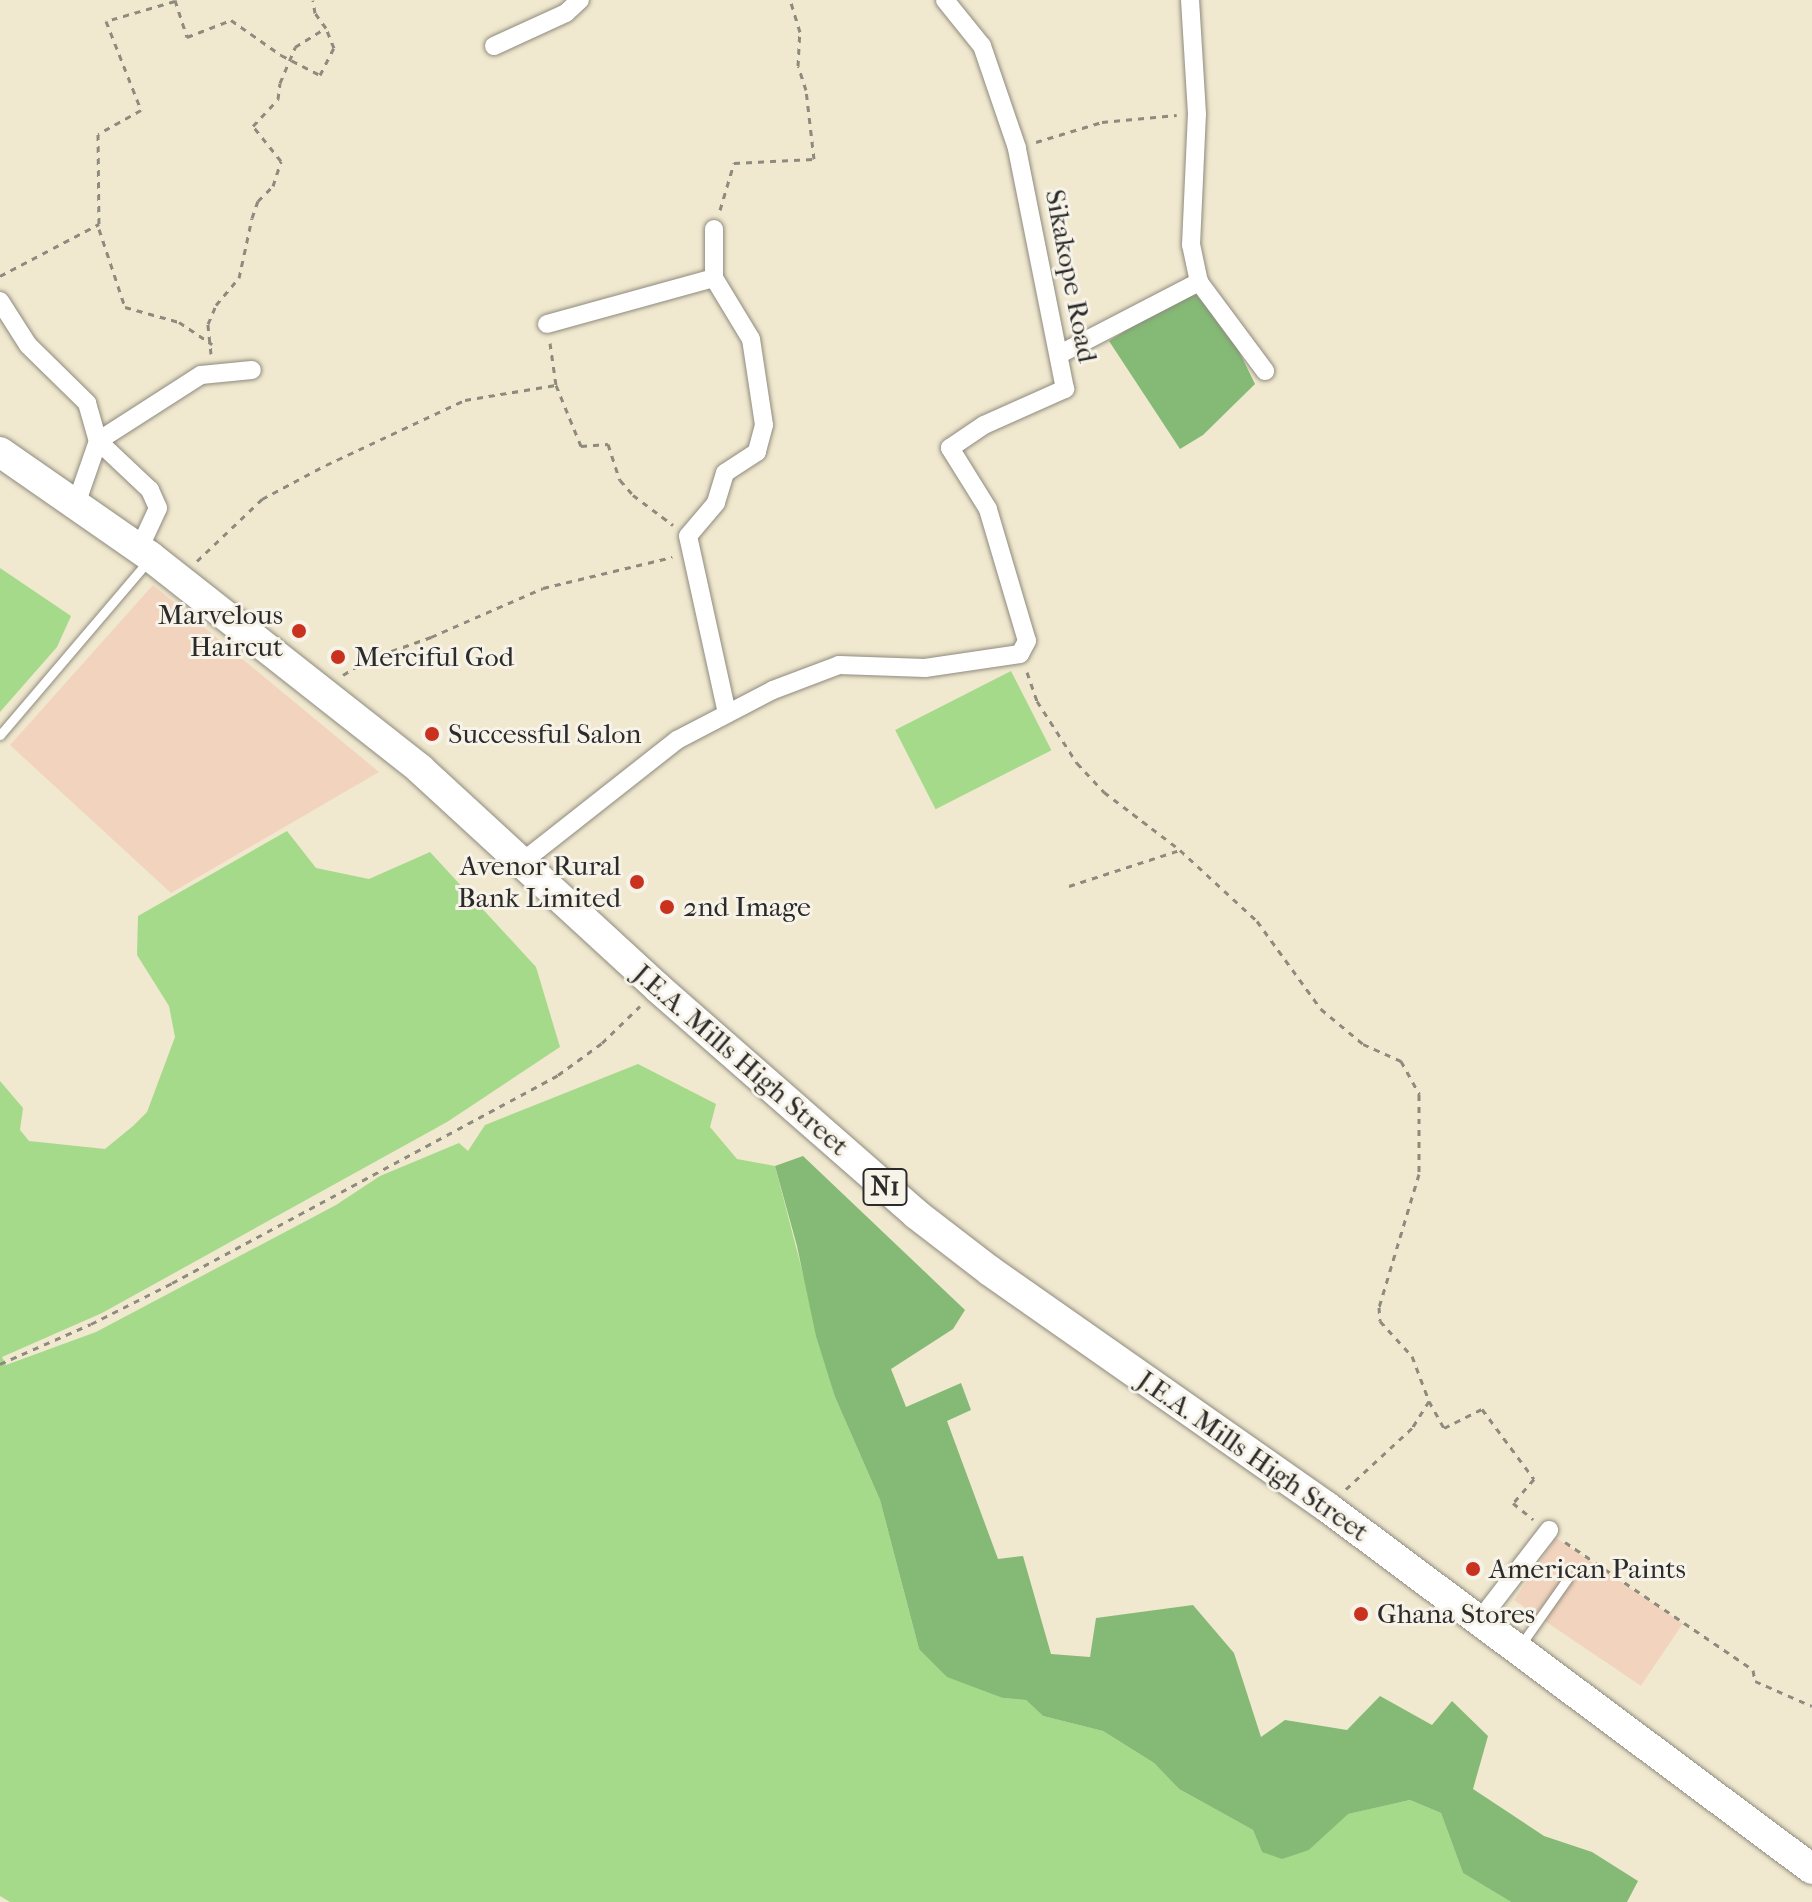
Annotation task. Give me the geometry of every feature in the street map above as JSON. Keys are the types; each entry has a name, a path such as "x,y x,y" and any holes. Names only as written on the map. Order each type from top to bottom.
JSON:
{"highway":[{"name":"J.E.A. Mills High Street","path":"0,452 145,553 420,769 658,988 916,1214 990,1271 1327,1507 1812,1869"}],"street":[{"path":"494,46 566,13 580,0"},
{"name":"Sikakope Road","path":"945,0 982,46 1017,148 1065,389 984,425 950,448 988,509 1027,641 1020,654"},
{"path":"1190,0 1197,114 1191,245 1199,282 1265,371"},
{"path":"714,229 714,278 751,339 764,425 757,452 725,473 716,503 690,544 727,714"},
{"path":"547,324 714,278"},
{"path":"1060,354 1199,282"},
{"path":"0,301 28,345 87,403 98,441 150,490 158,508 145,553"},
{"path":"76,504 98,441 201,375 252,370"},
{"path":"522,862 677,740 773,690 839,665 925,668 1020,654"},
{"path":"1479,1621 1549,1530"}],"lane":[{"path":"0,735 145,553"},
{"path":"1518,1648 1568,1578"}],"path":[{"path":"212,344 179,322 125,307 99,224 98,134 141,110 106,21 175,1 187,37 231,20 291,60 320,75 334,48 326,28 315,13 313,0"},
{"path":"714,229 734,163 814,159 806,90 798,66 800,32 790,0"},
{"path":"201,375 210,364 212,344 208,324 216,305 239,278 258,201 273,186 281,161 253,126 278,99 280,83 295,47 326,28"},
{"path":"1017,148 1102,122 1197,114"},
{"path":"0,276 99,224"},
{"path":"547,324 556,385 581,446 608,444 620,480 690,544"},
{"path":"194,565 262,499 326,465 465,400 556,385"},
{"path":"336,679 369,659 431,637 543,588 690,544"},
{"path":"1020,654 1037,701 1077,763 1104,792 1180,850 1257,921 1321,1009 1363,1044 1401,1061 1419,1094 1419,1174 1379,1307 1380,1321 1412,1356 1429,1401 1444,1428 1482,1409 1534,1479 1513,1503 1753,1670 1755,1681 1812,1706"},
{"path":"1069,886 1180,850"},
{"path":"0,1364 91,1324 172,1283 558,1075 602,1043 658,988"},
{"path":"1327,1507 1412,1428 1429,1401"}],"shaded area":[{"path":"153,585 379,772 171,893 10,745"},
{"path":"1556,1538 1683,1624 1641,1686 1514,1600"}],"green space":[{"path":"1192,290 1229,331 1255,384 1203,435 1180,449 1109,341"},
{"path":"0,568 71,616 57,647 0,712"},
{"path":"1011,671 1051,750 936,809 895,730"},
{"path":"287,831 316,868 369,879 430,852 536,967 560,1047 447,1122 102,1313 2,1357 6,1365 96,1332 336,1205 380,1176 459,1143 468,1151 485,1125 638,1064 716,1104 710,1127 737,1159 775,1166 835,1397 880,1500 919,1649 1003,1698 1026,1700 1043,1716 1103,1731 1154,1763 1179,1789 1253,1830 1262,1852 1309,1850 1347,1814 1410,1800 1441,1813 1463,1873 1511,1902 10,1902 0,1896 0,1081 23,1108 20,1130 29,1141 105,1149 133,1126 147,1112 175,1037 169,1006 137,955 138,916"},
{"path":"803,1156 965,1310 953,1329 891,1369 906,1407 961,1383 971,1410 947,1421 998,1559 1023,1556 1051,1654 1090,1657 1096,1618 1193,1605 1234,1653 1261,1737 1285,1720 1347,1730 1380,1696 1432,1725 1452,1701 1488,1736 1473,1789 1544,1836 1592,1852 1638,1881 1627,1902 1511,1902 1463,1873 1441,1813 1410,1800 1348,1814 1309,1850 1282,1859 1262,1852 1253,1830 1179,1789 1154,1763 1103,1731 1043,1716 1026,1700 1003,1698 947,1677 919,1649 880,1500 835,1397 816,1336 797,1246 775,1166"}],"place":[{"name":"Marvelous Haircut","path":"299,631"},
{"name":"Merciful God","path":"338,657"},
{"name":"Successful Salon","path":"432,734"},
{"name":"Avenor Rural Bank Limited","path":"637,882"},
{"name":"2nd Image","path":"667,907"},
{"name":"American Paints","path":"1473,1569"},
{"name":"Ghana Stores","path":"1361,1614"}]}
